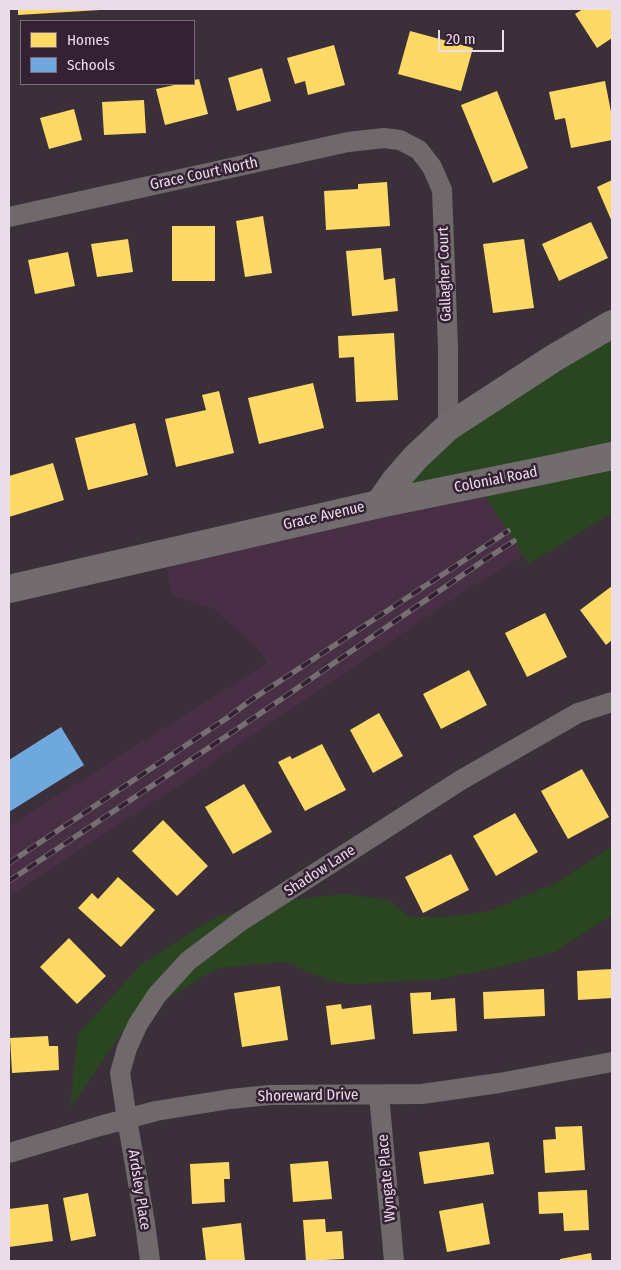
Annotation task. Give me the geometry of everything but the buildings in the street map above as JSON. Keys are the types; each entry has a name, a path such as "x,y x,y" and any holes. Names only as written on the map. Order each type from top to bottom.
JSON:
{"street":[{"name":"Grace Court North","path":"9,217 348,142 384,138 400,140"},
{"name":"Gallagher Court","path":"400,140 419,150 432,167 442,190 448,347 448,427"},
{"name":"Grace Avenue","path":"9,589 379,504 395,481 416,457 448,427 554,358 612,324"},
{"name":"Colonial Road","path":"379,504 612,456"},
{"name":"Shadow Lane","path":"127,1119 120,1073 128,1048 138,1024 157,994 188,961 241,921 461,780 578,713 612,702"},
{"name":"Shoreward Drive","path":"9,1153 175,1107 254,1096 379,1095 442,1092 612,1062"},
{"name":"Wyngate Place","path":"379,1095 394,1261"},
{"name":"Ardsley Place","path":"127,1119 150,1261"}],"shaded area":[{"path":"477,484 524,555 465,591 181,784 9,896 9,826 267,663 258,649 214,609 172,595 164,556"}],"green space":[{"path":"612,324 612,513 529,564 477,484 379,504 395,481"},
{"path":"612,846 612,915 556,951 504,966 440,979 352,984 331,981 286,962 218,968 130,1021 70,1108 78,1034 143,963 216,917 298,899 342,894 389,900 409,917 448,917 490,911 558,882"}],"railway":[{"path":"9,863 227,718 251,700 508,531"},
{"path":"9,881 514,541"}]}
